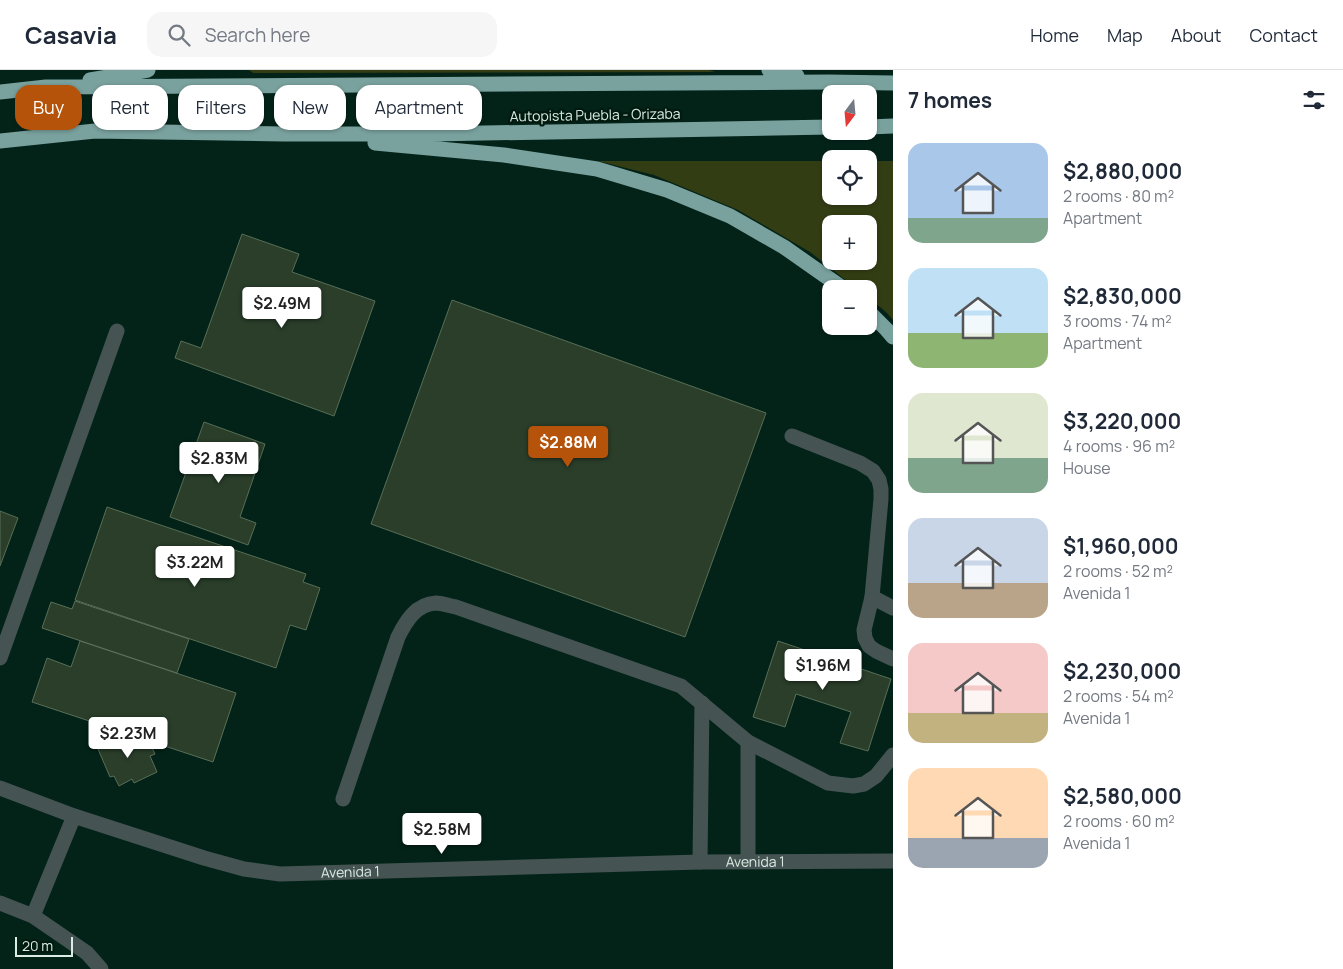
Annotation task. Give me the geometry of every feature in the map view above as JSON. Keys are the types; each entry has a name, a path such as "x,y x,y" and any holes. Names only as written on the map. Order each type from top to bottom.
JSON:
{"highway":[{"path":"58,85 148,70"},
{"path":"769,70 828,82"},
{"path":"82,87 893,83"},
{"path":"0,92 15,90"},
{"path":"878,127 893,126"},
{"name":"Autopista Puebla - Orizaba","path":"0,141 96,131 430,134 822,127"},
{"path":"284,134 504,154 597,169 667,190 730,216 784,247 831,280"},
{"path":"877,320 893,337"}],"street":[{"path":"0,658 117,331"},
{"path":"792,436 860,463 872,471 879,480 882,499 872,597 864,630 869,646 893,659"},
{"path":"872,597 893,608"},
{"path":"343,799 403,626 420,608 435,603 456,607 681,686 748,742 828,783 842,786 864,784 876,776 893,755"},
{"path":"700,862 702,703"},
{"path":"748,742 748,861"},
{"name":"Avenida 1","path":"0,788 74,816 204,858 244,869 280,874 700,862 893,861"},
{"path":"33,916 74,816"},
{"path":"0,903 33,916 87,953 101,969"}],"green space":[{"path":"249,70 709,70 715,72 253,73"},
{"path":"598,161 822,161 822,205 877,205 877,161 893,161 893,320 877,305 877,280 846,280 833,270 877,270 877,215 822,215 822,261 810,252 738,210 654,175"}],"building":[{"path":"242,234 299,254 292,272 375,301 334,416 175,358 181,341 201,348"},
{"path":"452,300 766,413 685,637 371,524"},
{"path":"204,422 265,444 240,517 256,523 248,545 170,517"},
{"path":"107,507 306,574 303,582 320,588 306,630 290,625 276,668 75,600"},
{"path":"0,511 18,518 0,566"},
{"path":"75,601 189,639 177,673 42,628 51,602 72,609"},
{"path":"80,641 236,693 213,762 32,702 47,658 71,667"},
{"path":"778,641 891,679 868,751 840,743 851,712 796,694 785,727 753,717"},
{"path":"124,733 149,741 155,754 150,756 157,772 134,783 132,779 119,786 114,776 110,777 98,749 112,743 111,739"}]}
